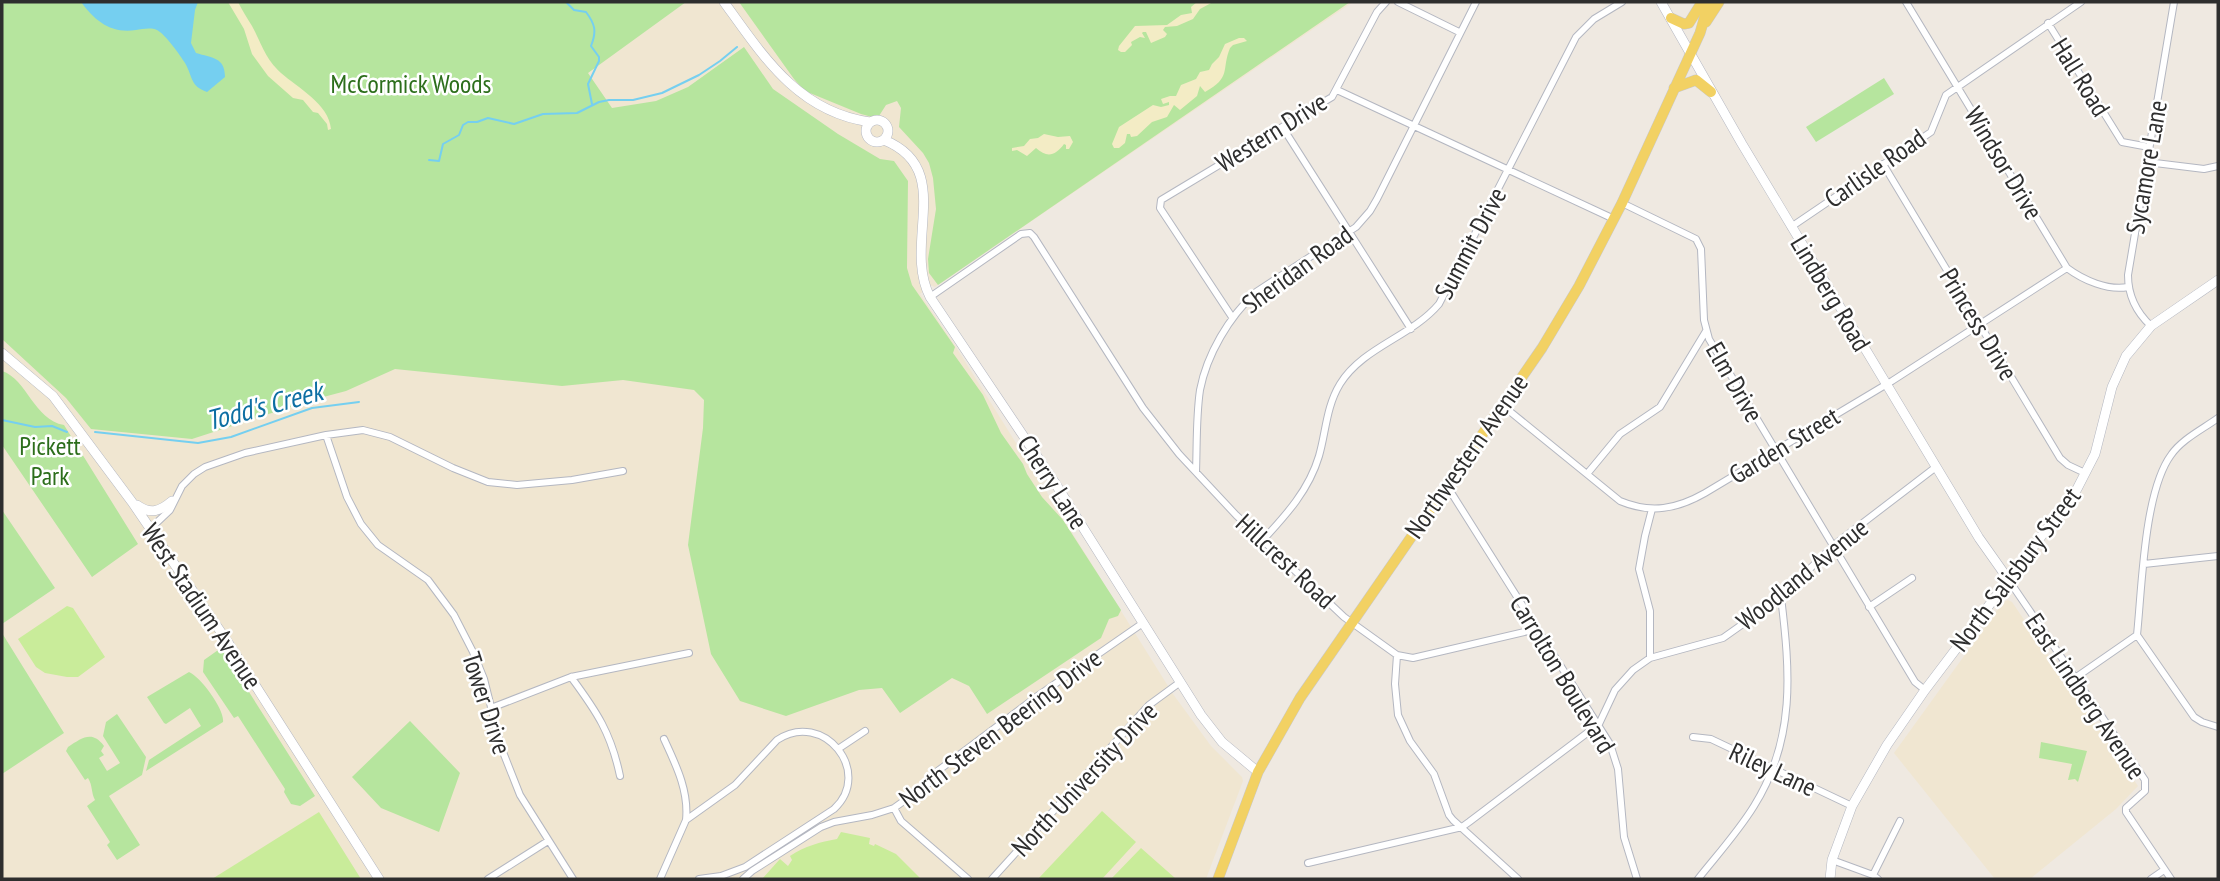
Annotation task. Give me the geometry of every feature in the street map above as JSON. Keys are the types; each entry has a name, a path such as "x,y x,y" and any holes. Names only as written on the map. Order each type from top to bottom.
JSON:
{"main road":[{"path":"1671,18 1684,24 1689,23 1702,2"},
{"name":"Northwestern Avenue","path":"1703,25 1709,2"},
{"name":"Northwestern Avenue","path":"1218,879 1258,772 1300,698 1542,348 1579,286 1622,203 1703,25 1719,2"},
{"path":"1674,88 1696,80 1711,92"}],"street":[{"path":"724,2 779,75 810,99 868,126"},
{"name":"Western Drive","path":"1233,317 1160,208 1161,200 1325,102 1337,90 1377,12 1386,2"},
{"path":"1398,2 1459,32"},
{"name":"Sheridan Road","path":"1196,472 1200,392 1212,355 1233,317 1244,303 1263,288 1349,233 1370,211 1476,2"},
{"name":"Summit Drive","path":"1263,540 1288,512 1311,477 1320,452 1332,400 1347,374 1355,365 1430,315 1439,304 1576,37 1594,19 1622,2"},
{"name":"Lindberg Road","path":"1661,2 1791,227 1979,538 2008,579"},
{"name":"Windsor Drive","path":"1906,2 2067,268"},
{"name":"Carlisle Road","path":"1791,227 1931,132 1946,95 2081,2"},
{"name":"Sycamore Lane","path":"2128,288 2174,2"},
{"name":"Hall Road","path":"2048,23 2122,142 2149,147"},
{"path":"1337,90 1614,219"},
{"path":"877,120 883,121 887,126 886,136 874,141 868,137 868,126 877,120"},
{"path":"1283,128 1411,329"},
{"name":"Cherry Lane","path":"886,136 903,149 919,168 924,194 920,266 930,297 1055,483 1179,683 1222,741 1258,772"},
{"path":"2147,162 2204,169 2218,166"},
{"name":"Princess Drive","path":"1883,164 2060,458 2085,473"},
{"name":"Elm Drive","path":"1622,203 1696,239 1701,249 1706,331 1869,607 1915,682 1925,690"},
{"name":"Hillcrest Road","path":"930,297 1021,234 1030,233 1143,408 1164,436 1263,540 1351,622 1397,655"},
{"path":"2067,268 2077,275 2105,285 2128,288 2136,307 2151,326"},
{"name":"Garden Street","path":"1502,405 1620,501 1653,509 1671,508 1690,502 1776,451 2067,268"},
{"name":"North Salisbury Street","path":"1830,879 1832,860 1852,806 1888,745 1925,690 2069,502 2085,473 2100,436 2116,374 2126,356 2151,326 2218,280"},
{"path":"1587,474 1620,434 1660,407 1706,331"},
{"name":"West Stadium Avenue","path":"2,353 53,396 151,528 379,879"},
{"path":"2218,418 2179,445 2161,474 2152,500 2137,635 2194,717 2218,727"},
{"path":"151,528 170,510 182,486 205,467 245,453 326,435 363,430 411,446 488,482 505,484 572,480 623,471"},
{"name":"Tower Drive","path":"326,435 341,483 356,516 379,545 428,580 442,597 473,652 484,679 509,769 527,808 573,879"},
{"name":"Woodland Avenue","path":"1308,863 1462,827 1599,724 1615,690 1633,670 1650,658 1723,638 1781,597 1834,545 1937,467"},
{"name":"Carrolton Boulevard","path":"1447,486 1610,744 1618,769 1624,837 1637,879"},
{"path":"132,502 151,512 173,502"},
{"path":"1650,658 1650,611 1639,569 1653,509"},
{"path":"2144,564 2218,556"},
{"path":"1869,607 1912,578"},
{"name":"East Lindberg Avenue","path":"2008,579 2145,780 2145,791 2128,805 2126,812 2171,879"},
{"path":"1698,879 1748,814 1772,770 1786,723 1788,651 1781,597"},
{"name":"North Steven Beering Drive","path":"743,879 821,827 894,808 929,783 931,776 966,748 1143,623"},
{"path":"1518,879 1449,815 1434,774 1410,741 1398,715 1395,684 1397,655 1413,658 1537,629"},
{"path":"2075,678 2137,635"},
{"path":"491,708 571,677 690,653"},
{"path":"571,677 604,724 620,776"},
{"name":"North University Drive","path":"992,879 1149,705 1179,683"},
{"path":"838,749 865,730"},
{"path":"686,820 735,785 777,740 795,732 816,733 829,739 838,749 848,773 845,795 838,804 745,867 721,876 699,879"},
{"name":"Riley Lane","path":"1693,737 1711,739 1852,806"},
{"path":"660,879 686,820 685,792 664,739"},
{"path":"894,808 901,821 968,879"},
{"path":"1832,860 1875,877 1900,821"},
{"path":"488,879 548,842"},
{"path":"2151,879 2164,870"}],"shaded area":[{"path":"2,2 1353,2 935,287 930,285 920,294 1173,694 1211,746 1242,777 1243,781 1206,879 2,879"},
{"path":"2003,602 2012,602 2138,786 2116,809 2030,879 1995,879 1894,753"}],"green space":[{"name":"McCormick Woods","path":"4,2 686,2 588,73 612,108 656,101 688,87 744,47 773,89 880,159 894,161 908,181 907,268 912,285 955,347 953,353 983,395 1001,433 1027,474 1042,497 1063,520 1121,610 1118,616 1109,619 1101,638 987,714 969,686 952,678 900,713 882,688 859,690 786,716 740,701 711,654 688,545 703,428 704,400 694,390 623,380 562,386 395,369 346,391 192,439 91,429 66,398 2,339"},
{"path":"739,2 1350,2 938,285 929,273 928,259 936,209 933,178 923,153 899,127 901,108 897,101 886,105 879,116 872,117 805,91"},
{"path":"1884,78 1894,94 1816,142 1806,127"},
{"name":"Pickett Park","path":"2,371 18,382 45,416 64,425 138,544 92,577 2,445"},
{"path":"2,510 55,588 2,624"},
{"path":"67,606 73,608 105,657 78,677 45,673 36,667 18,639"},
{"path":"2,633 64,733 2,774"},
{"path":"221,648 315,796 300,806 291,804 285,789 238,716 234,718 203,672 204,660"},
{"path":"189,672 200,680 211,694 223,722 146,771 149,760 201,726 190,708 164,723 147,697"},
{"path":"117,714 146,757 142,775 109,796 140,845 117,860 107,845 110,842 87,806 95,800 90,781 88,778 85,780 66,751 78,741 91,737 104,746 101,751 104,755 99,758 107,771 120,763 103,736 106,722"},
{"path":"410,721 460,773 439,832 381,808 352,777"},
{"path":"2041,742 2087,751 2078,782 2075,779 2068,780 2072,764 2039,758"},
{"path":"1102,811 1136,842 1102,879 1038,879"},
{"path":"319,812 361,879 212,879"},
{"path":"841,832 870,838 869,844 896,854 921,879 762,879 780,859 788,866 792,860 790,856 813,845 837,839"},
{"path":"1141,848 1175,878 1111,879"}],"sand":[{"path":"228,2 238,2 271,61 281,73 319,104 331,129 328,130 327,124 318,113 313,112 303,100 293,98 268,76 252,54 244,29"},
{"path":"1197,2 1213,2 1200,9 1193,19 1177,26 1165,27 1165,37 1151,43 1146,32 1143,32 1145,38 1140,37 1131,42 1132,45 1125,52 1118,50 1135,26 1167,25 1181,15 1192,13 1191,7"},
{"path":"1239,38 1247,41 1230,48 1219,82 1205,92 1200,86 1197,96 1180,110 1174,105 1167,117 1152,122 1137,136 1131,137 1127,134 1125,143 1114,148 1112,144 1119,127 1153,105 1169,105 1169,102 1163,104 1161,99 1176,96 1181,85 1196,79 1200,72 1209,70 1225,44"},
{"path":"1044,134 1070,136 1073,142 1069,149 1066,149 1064,144 1051,154 1036,148 1027,156 1017,150 1012,151 1012,148 1024,146 1030,139"}],"water":[{"path":"81,2 198,2 191,43 196,53 220,62 225,77 207,92 202,90 195,84 180,55 160,32 152,29 127,31 111,28 92,15"}],"waterway":[{"path":"566,2 574,10 586,12 594,28 591,46 599,61 588,84 592,104"},
{"path":"429,160 439,161 443,144 459,135 463,125 468,122 488,118 514,124 543,114 577,113 599,102 633,100 662,93 699,75 737,47"},
{"name":"Todd's Creek","path":"95,432 198,443 231,437 312,408 359,402"},
{"name":"Todd's Creek","path":"2,420 35,427 52,426 67,432"}]}
